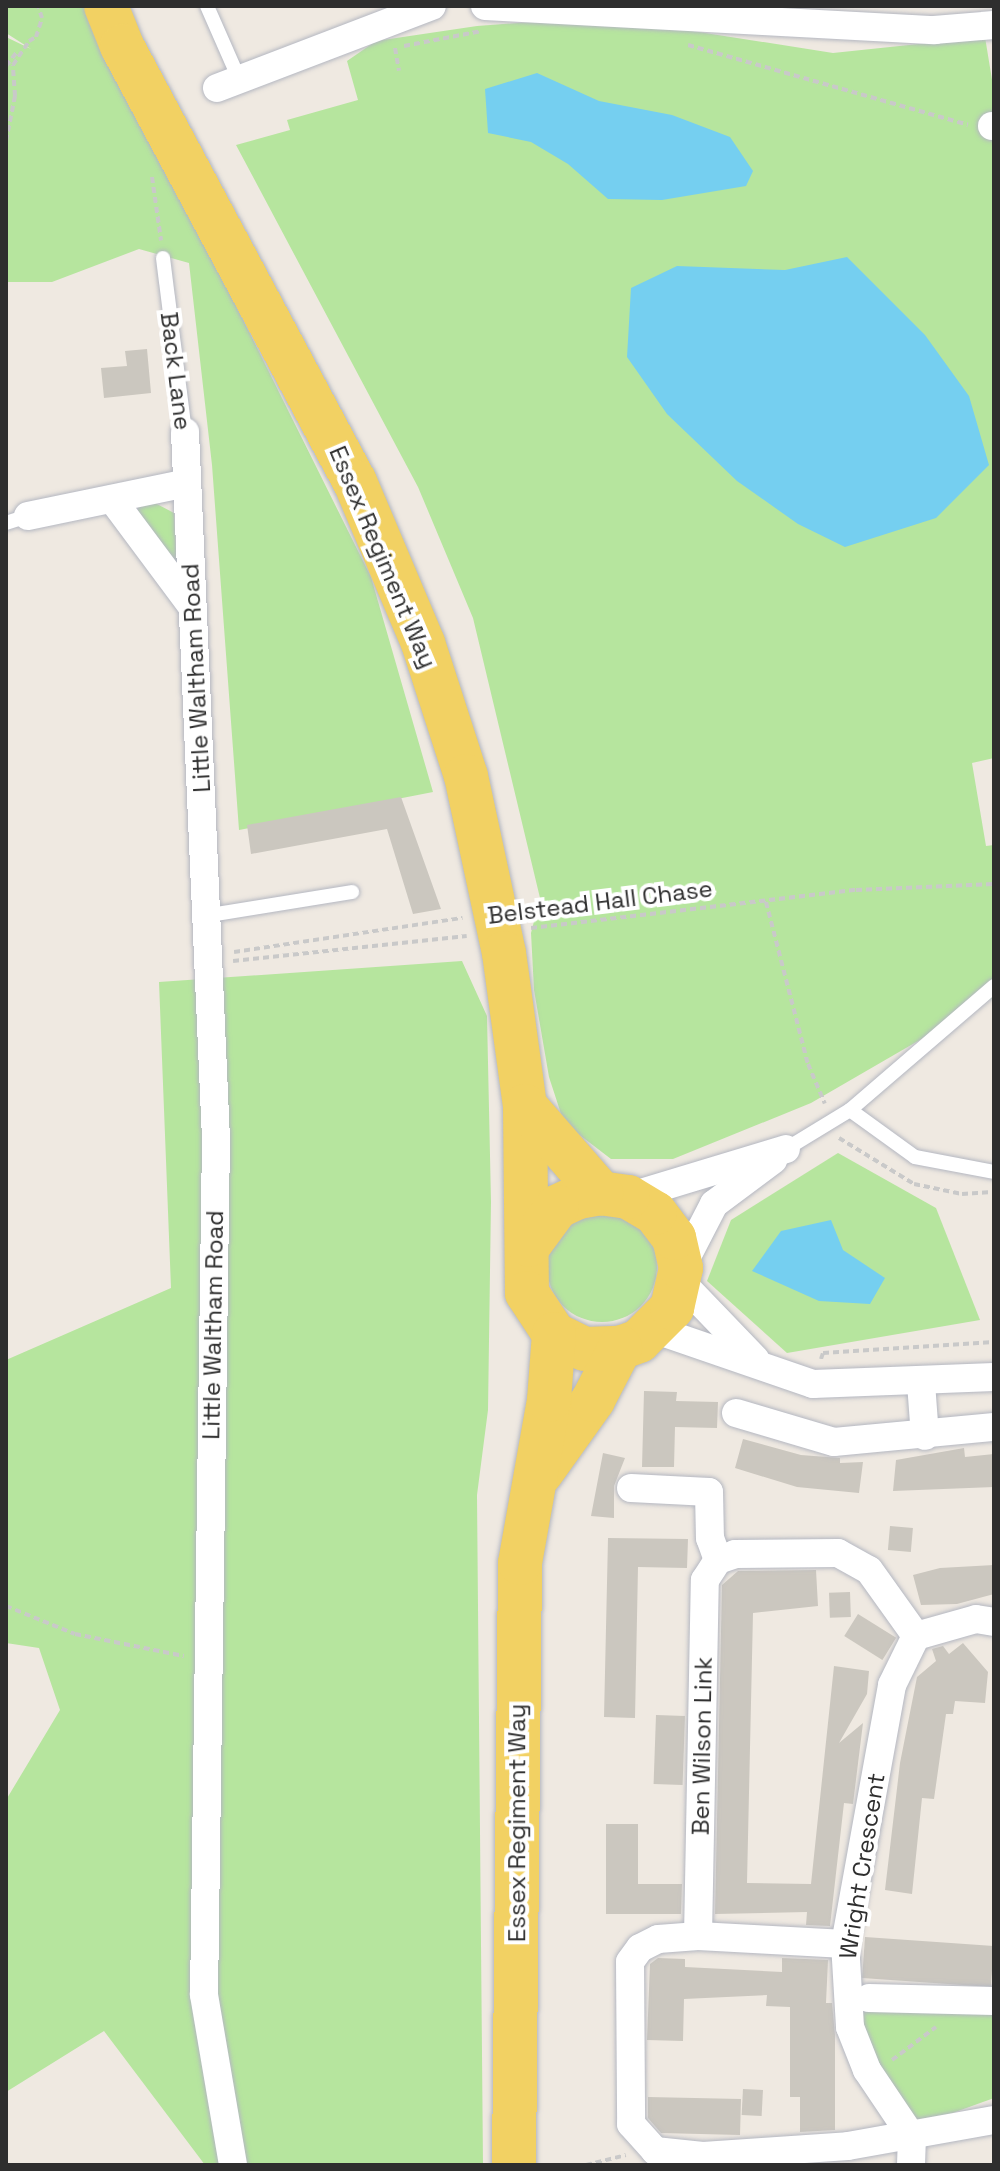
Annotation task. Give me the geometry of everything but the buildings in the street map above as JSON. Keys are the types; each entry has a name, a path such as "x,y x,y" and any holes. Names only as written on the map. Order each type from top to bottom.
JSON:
{"main road":[{"name":"Essex Regiment Way","path":"106,6 162,121 355,482 423,643 510,923 525,1106 529,1245 527,1293 537,1316 554,1334 535,1482 520,1563 514,2165"},
{"path":"525,1106 615,1195 655,1213 674,1238 681,1275"},
{"path":"529,1245 557,1207 615,1195"},
{"name":"Essex Regiment Way","path":"535,1482 638,1339 672,1308 681,1275"},
{"path":"554,1334 585,1349 638,1339"}],"street":[{"path":"228,83 432,6"},
{"path":"485,18 572,8 754,14 934,30 994,25"},
{"name":"Back Lane","path":"185,432 187,483"},
{"path":"17,519 187,483"},
{"name":"Little Waltham Road","path":"187,483 191,605 210,915 216,1138 204,1995 228,2164"},
{"path":"112,499 191,605"},
{"path":"615,1195 786,1149"},
{"path":"763,1367 719,1328 681,1275 714,1204 786,1149"},
{"path":"638,1339 763,1367 813,1384 921,1383 994,1377"},
{"path":"921,1383 925,1436"},
{"path":"736,1413 834,1442 925,1436 994,1427"},
{"path":"631,1488 709,1492 710,1538 718,1560 735,1554 838,1553 869,1570 916,1636 976,1619 994,1622"},
{"name":"Ben Wilson Link","path":"698,1936 705,1580 718,1560"},
{"name":"Wright Crescent","path":"911,2151 870,2074 850,2027 845,1944 892,1685 916,1636"},
{"path":"845,1944 698,1936 658,1939 640,1948 630,1962 631,2124 655,2151 703,2160 911,2151 994,2120"},
{"path":"869,1998 994,2001"}],"lane":[{"path":"207,6 228,83"},
{"name":"Back Lane","path":"163,258 185,432"},
{"path":"210,915 352,892"},
{"path":"786,1149 850,1110 994,986"},
{"path":"850,1110 915,1157 994,1172"}],"path":[{"path":"6,66 36,37 42,18 38,6"},
{"path":"399,71 393,48 485,18"},
{"path":"6,141 15,96 13,65 29,41"},
{"path":"672,41 790,71 960,125 993,126"},
{"path":"162,121 150,163 163,258"},
{"name":"Belstead Hall Chase","path":"211,959 510,923 766,902 856,890 994,884"},
{"path":"766,902 808,1064 841,1142 914,1184 962,1194 994,1192"},
{"path":"211,959 454,921 510,923 527,906 510,923"},
{"path":"813,1384 823,1353 994,1342"},
{"path":"6,1606 75,1634 207,1660"},
{"path":"870,2074 939,2024 948,2013 948,2000"},
{"path":"586,2165 585,2161 655,2151"}],"green space":[{"path":"6,6 87,6 371,577 433,792 239,830 212,465 189,263 139,249 52,282 6,282 6,37 31,49 6,33"},
{"path":"557,20 648,24 833,53 985,37 994,92 994,758 972,763 986,846 994,845 994,997 811,1103 673,1159 611,1159 564,1123 549,1077 534,990 531,933 540,898 473,618 418,487 236,145 290,130 287,120 358,100 347,61 376,41 477,26"},
{"path":"155,503 174,513 177,569 138,512 138,506"},
{"path":"462,961 487,1016 491,1202 488,1410 477,1495 483,2165 205,2165 104,2031 6,2092 6,1800 60,1710 39,1648 6,1643 6,1360 171,1288 159,982"},
{"path":"838,1153 936,1208 980,1320 787,1353 707,1281 731,1220"},
{"path":"602,1212 623,1216 641,1228 653,1246 657,1267 653,1288 641,1306 623,1318 602,1322 581,1318 563,1306 551,1288 547,1267 551,1246 563,1228 581,1216"},
{"path":"865,1987 994,2015 994,2098 914,2127 857,2030"}],"water":[{"path":"537,73 599,101 672,115 730,137 753,171 746,186 662,200 608,199 568,164 531,142 488,133 485,89"},
{"path":"847,257 925,335 969,396 989,465 936,518 845,547 798,524 737,481 667,414 627,357 631,288 677,266 785,270"},
{"path":"831,1220 843,1250 885,1278 870,1304 819,1301 752,1271 781,1231"}]}
